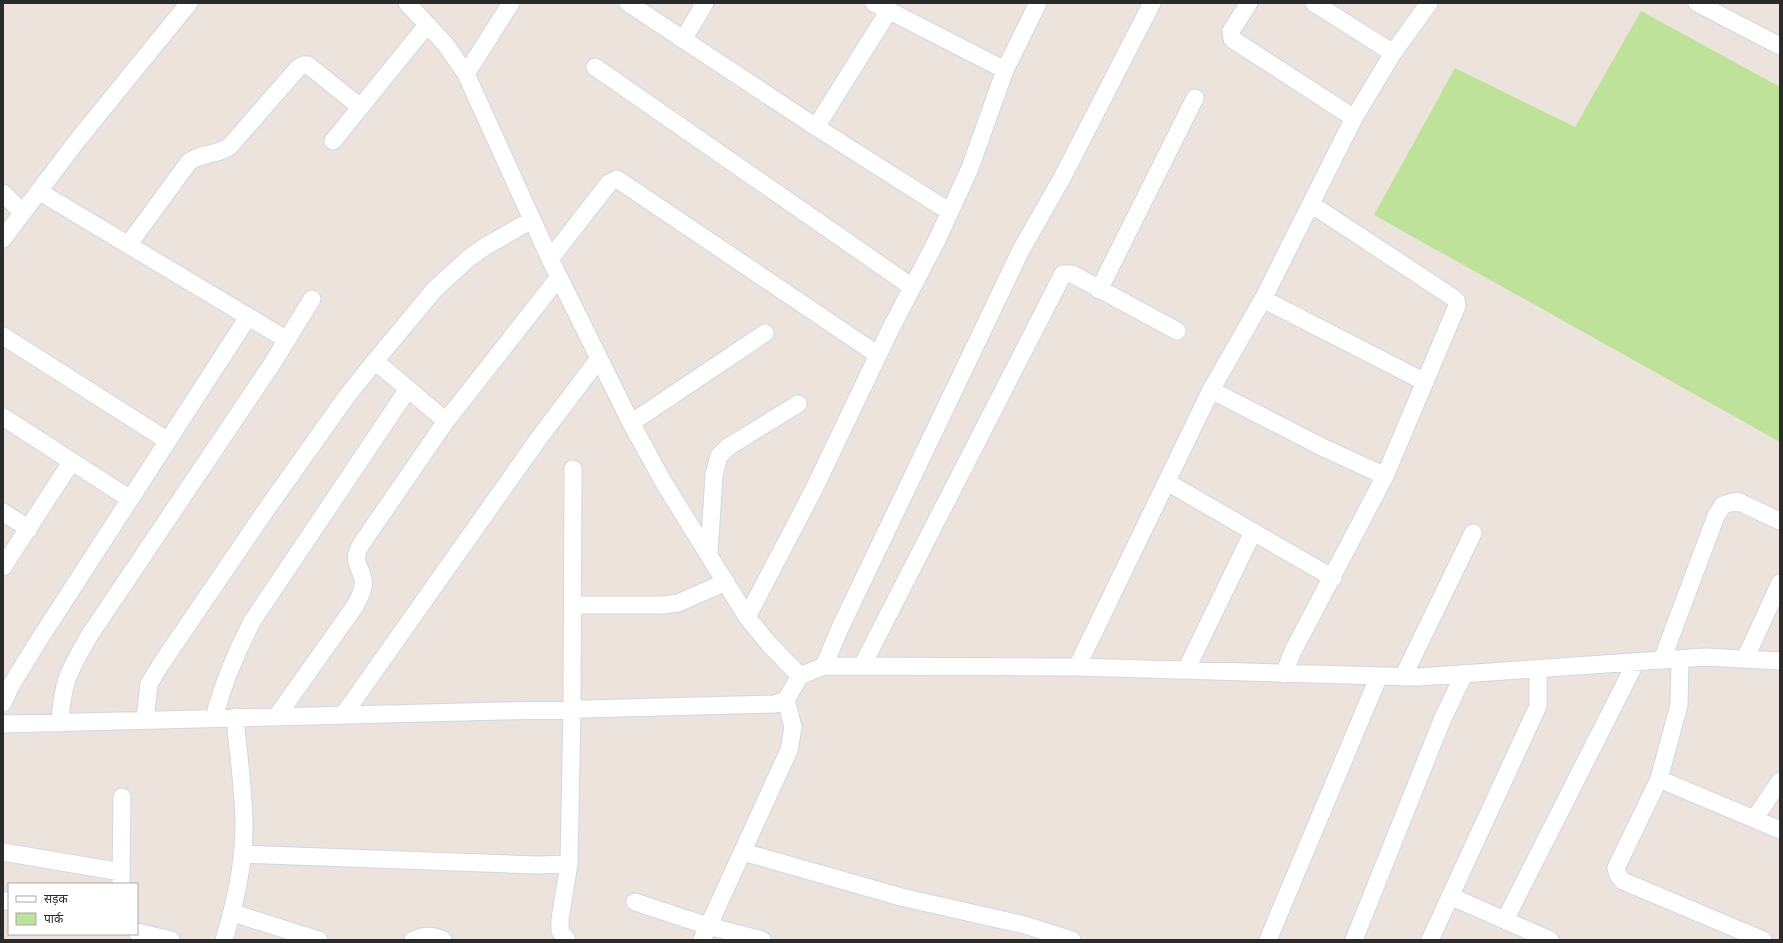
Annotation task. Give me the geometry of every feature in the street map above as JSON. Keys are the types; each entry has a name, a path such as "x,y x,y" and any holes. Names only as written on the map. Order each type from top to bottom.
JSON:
{"street":[{"path":"3,239 40,192 76,142 189,3"},
{"path":"407,3 446,45 466,74 532,220 598,360 664,483 709,553 747,618 769,644 800,676"},
{"path":"466,74 511,3"},
{"path":"628,3 816,127 950,212"},
{"path":"683,40 705,3"},
{"path":"874,3 888,12 1005,70"},
{"path":"747,618 813,491 878,355 950,212 970,168 1005,70 1038,3"},
{"path":"824,666 841,626 1021,250 1062,178 1152,3"},
{"path":"1249,3 1231,31 1232,39 1354,118"},
{"path":"1314,3 1393,53"},
{"path":"1077,667 1211,390 1264,299 1354,118 1393,53 1429,3"},
{"path":"1698,3 1780,46"},
{"path":"816,127 888,12"},
{"path":"333,141 427,25"},
{"path":"128,245 189,162 196,157 222,152 230,146 298,68 303,65 308,65 360,107"},
{"path":"595,67 912,287"},
{"path":"1099,290 1195,98"},
{"path":"550,259 609,183 617,179 878,355"},
{"path":"40,192 287,340"},
{"path":"3,193 23,213"},
{"path":"1284,674 1294,650 1385,476 1456,312 1456,300 1311,204"},
{"path":"144,720 149,684 161,664 270,504 347,396 435,289 469,258 486,246 532,220"},
{"path":"862,666 1061,276 1065,273 1072,274 1177,331"},
{"path":"277,716 355,606 361,594 363,578 355,561 357,551 362,543 446,421 559,277"},
{"path":"60,723 63,687 70,669 89,636 287,340 312,299"},
{"path":"1264,299 1425,382"},
{"path":"3,703 10,687 248,317"},
{"path":"631,424 765,333"},
{"path":"3,336 168,441"},
{"path":"344,714 539,438 598,360"},
{"path":"375,361 446,421"},
{"path":"214,718 221,688 236,652 253,620 408,389"},
{"path":"1211,390 1315,443 1385,476"},
{"path":"709,553 714,475 719,456 728,447 798,404"},
{"path":"3,417 130,499"},
{"path":"3,567 72,461"},
{"path":"567,940 560,931 560,919 569,864 572,709 573,469"},
{"path":"1167,482 1333,578"},
{"path":"1662,660 1716,516 1723,505 1737,501 1780,521"},
{"path":"3,512 28,529"},
{"path":"1186,670 1253,532"},
{"path":"1403,677 1473,533"},
{"path":"573,605 663,605 688,599 726,582"},
{"path":"1745,659 1780,583"},
{"path":"3,724 775,704 786,700 800,676 824,666 1077,667 1403,677 1704,657 1780,661"},
{"path":"1680,659 1679,705 1659,779 1616,868 1618,875 1623,881 1763,940"},
{"path":"1505,920 1636,662"},
{"path":"1430,940 1538,706 1538,669"},
{"path":"1354,940 1443,718 1464,674"},
{"path":"1268,940 1379,676"},
{"path":"705,933 789,750 793,727 786,700"},
{"path":"224,940 232,912 242,854 244,828 243,797 235,717"},
{"path":"1659,779 1755,818 1780,830"},
{"path":"1755,818 1780,781"},
{"path":"3,852 121,878 122,797"},
{"path":"743,852 901,897 1026,925 1072,940"},
{"path":"242,854 537,865 569,864"},
{"path":"1450,896 1550,940"},
{"path":"635,902 705,933 762,940"},
{"path":"232,912 319,940"},
{"path":"138,932 171,940"},
{"path":"414,940 424,936 433,936 443,940"}],"green space":[{"path":"1641,11 1780,87 1780,442 1374,215 1455,68 1575,127"}]}
